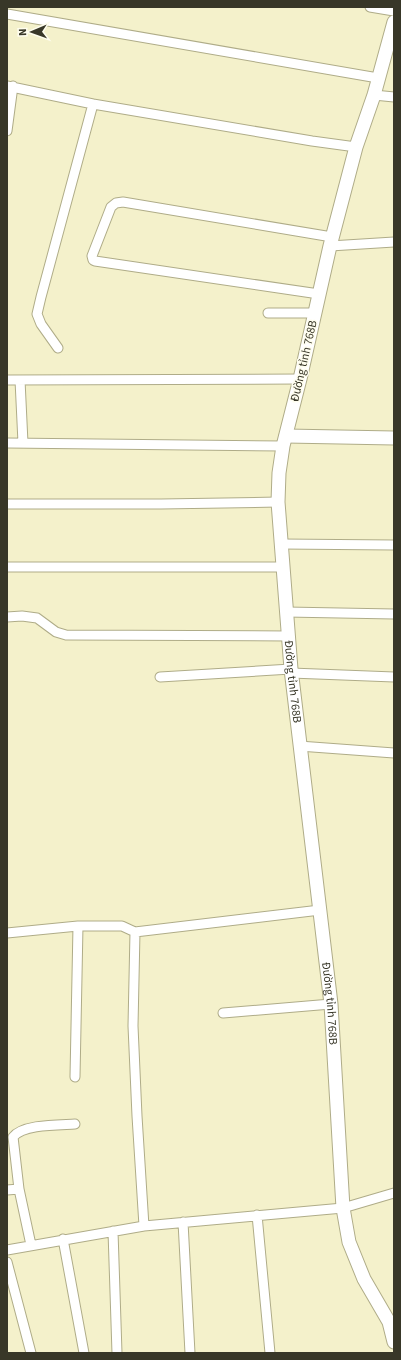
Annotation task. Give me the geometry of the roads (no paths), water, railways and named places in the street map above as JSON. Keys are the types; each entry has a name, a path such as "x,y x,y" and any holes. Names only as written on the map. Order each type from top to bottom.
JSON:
{"street":[{"path":"370,7 394,11"},
{"path":"7,14 378,78"},
{"name":"Đường tỉnh 768B","path":"394,22 374,95 356,147 331,242 300,379 284,441 279,473 278,502 291,671 331,1004 342,1208 349,1242 364,1279 391,1321 394,1342"},
{"path":"7,131 10,86 93,104 356,147"},
{"path":"374,95 394,97"},
{"path":"58,348 41,324 37,314 93,104"},
{"path":"319,294 95,261 93,260 92,256 111,207 116,203 123,202 331,242 394,242"},
{"path":"268,313 315,313"},
{"path":"7,380 300,379"},
{"path":"20,380 23,443"},
{"path":"7,443 284,441 394,438"},
{"path":"7,504 278,502"},
{"path":"281,544 394,545"},
{"path":"7,567 283,567"},
{"path":"286,612 394,614"},
{"path":"7,617 22,616 37,618 56,632 66,635 288,636"},
{"path":"160,677 291,671 394,677"},
{"path":"299,746 394,753"},
{"path":"7,933 78,926 122,926 134,932 320,910"},
{"path":"75,1077 78,926"},
{"path":"134,932 133,1026 144,1226"},
{"path":"223,1013 331,1004"},
{"path":"31,1245 19,1189 13,1137 19,1131 34,1127 75,1124"},
{"path":"7,1190 19,1189"},
{"path":"7,1250 144,1226 342,1208 394,1193"},
{"path":"257,1216 270,1353"},
{"path":"183,1222 190,1353"},
{"path":"113,1231 118,1353"},
{"path":"63,1239 84,1353"},
{"path":"7,1262 31,1353"}]}
